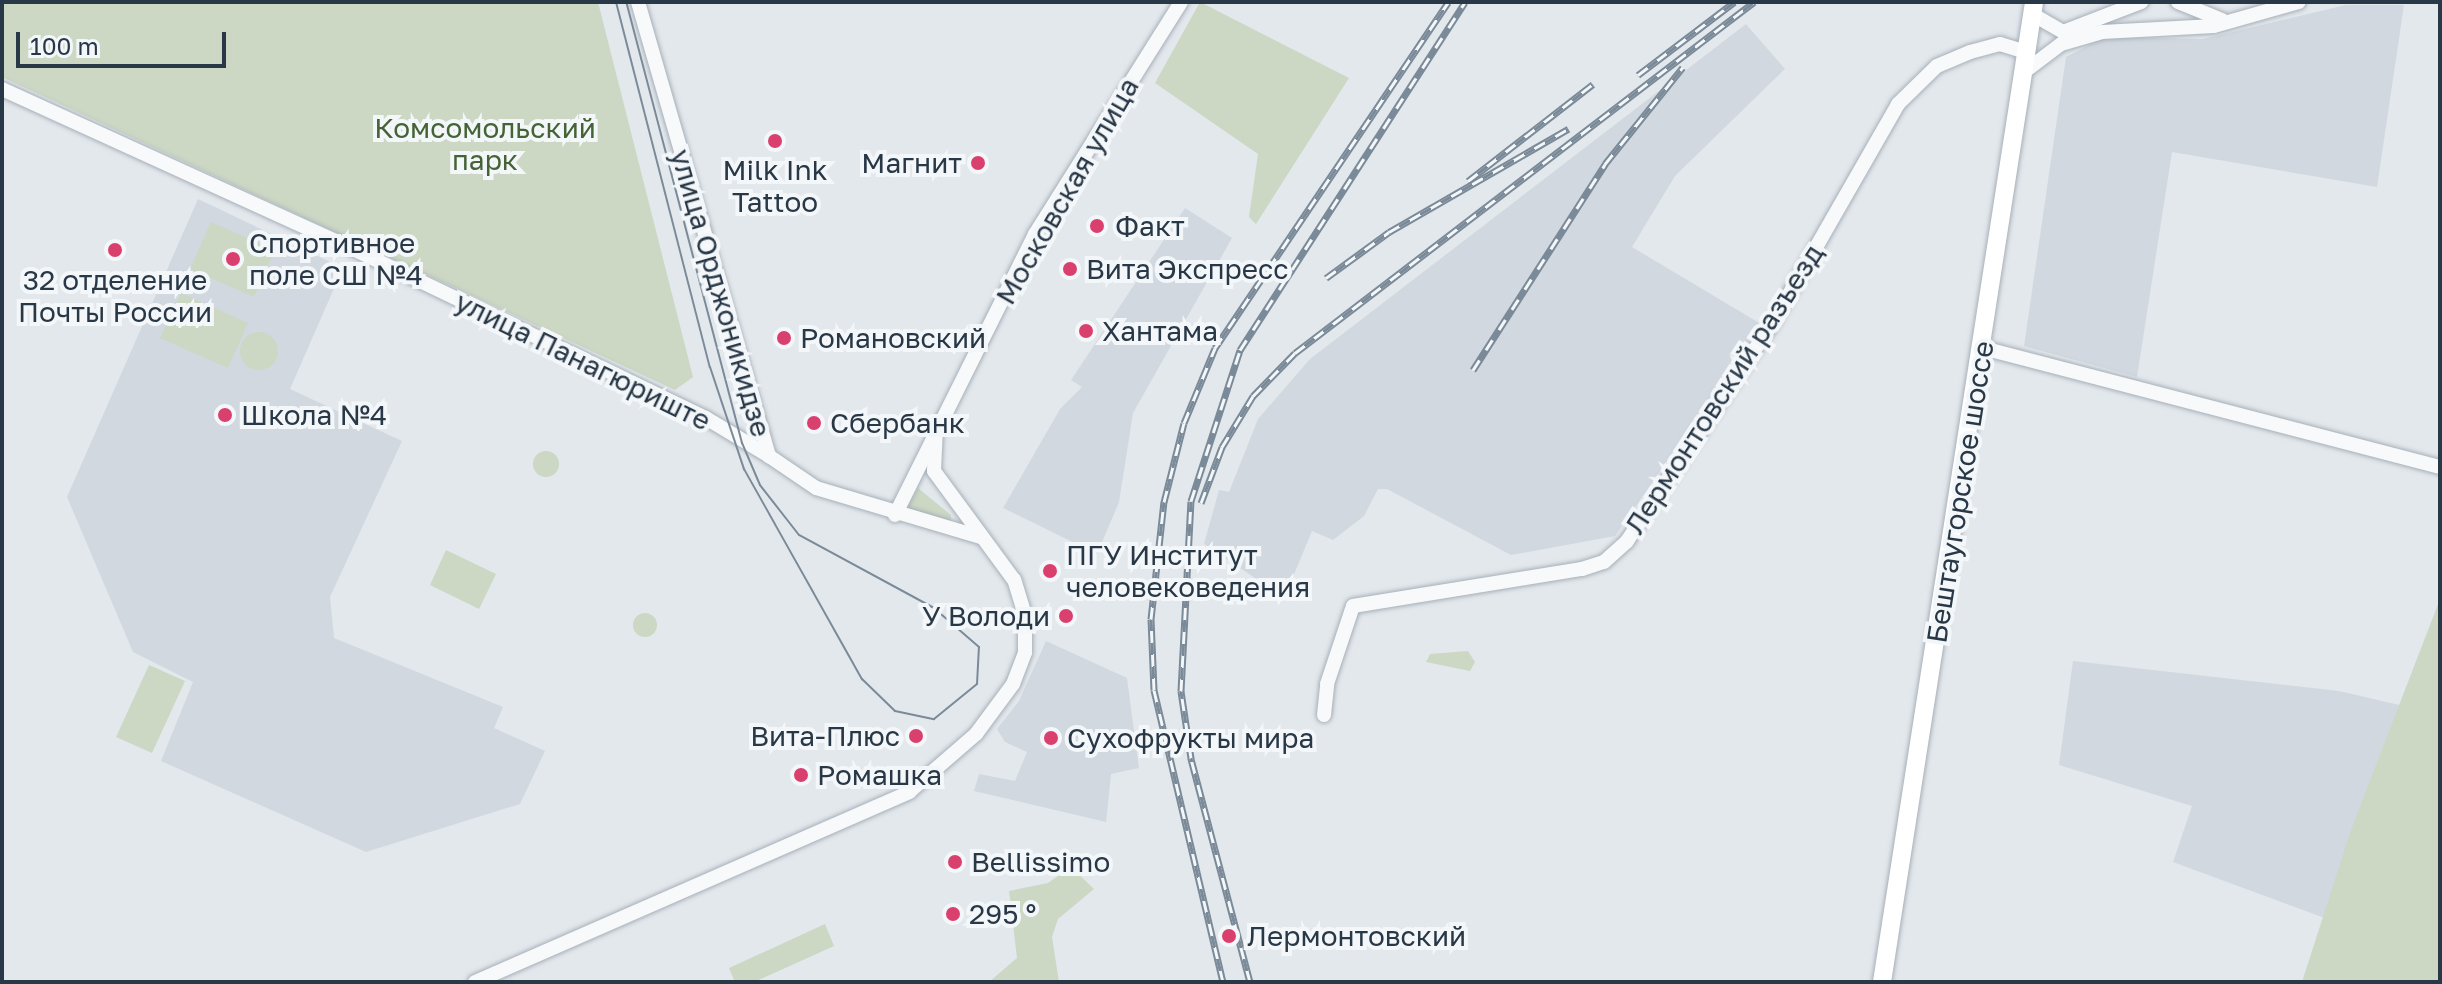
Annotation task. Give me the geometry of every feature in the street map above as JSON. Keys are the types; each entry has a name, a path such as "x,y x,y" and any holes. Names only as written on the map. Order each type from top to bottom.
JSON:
{"main road":[{"name":"Бештаугорское шоссе","path":"1882,982 1983,348 2033,8"}],"street":[{"name":"улица Орджоникидзе","path":"638,2 769,456 816,488 895,515 980,537"},
{"name":"Московская улица","path":"895,515 936,427 1035,234 1181,2"},
{"path":"2033,8 2063,32 2143,2 2142,19 2160,30"},
{"path":"2160,30 2178,16 2176,2 2234,21"},
{"path":"2024,72 2061,44 2116,30 2160,30 2234,21 2299,2"},
{"name":"Лермонтовский разъезд","path":"1324,715 1327,684 1353,606 1582,569 1616,552 1775,319 1898,104 1937,66 1970,52 2000,44 2027,52"},
{"name":"улица Панагюриште","path":"2,89 359,252 706,418 769,456"},
{"path":"1983,348 2440,467"},
{"name":"Московская улица","path":"475,982 810,838 935,775 1004,698 1025,652 1023,600 934,471 936,427"}],"shaded area":[{"path":"2346,5 2404,5 2377,187 2172,152 2137,377 2024,346 2066,57 2105,37 2203,39"},
{"path":"1746,24 1785,69 1675,176 1632,247 1761,324 1615,536 1511,555 1387,489 1378,489 1364,516 1333,540 1312,531 1292,579 1255,578 1204,544 1219,490 1229,492 1258,419 1310,359"},
{"name":"Школа №4","path":"198,199 343,268 290,389 402,441 330,597 334,638 503,707 494,728 545,751 520,804 366,852 161,761 193,682 133,652 67,497"},
{"path":"1185,208 1232,238 1133,413 1119,502 1097,554 1003,508 1060,409 1082,387 1071,380"},
{"path":"1046,641 1127,678 1139,768 1111,774 1106,822 974,791 979,774 1015,781 1027,752 1005,742 997,729 1019,701"},
{"path":"2073,661 2339,691 2408,707 2330,920 2173,862 2192,806 2059,765"}],"green space":[{"name":"Комсомольский парк","path":"2,2 598,2 693,377 675,390 2,77"},
{"path":"1200,2 1349,78 1256,224 1249,217 1258,154 1155,83"},
{"name":"Спортивное поле СШ №4","path":"211,222 275,250 254,297 190,269"},
{"path":"181,293 248,323 228,368 160,338"},
{"path":"259,332 273,337 278,351 273,365 259,370 245,365 240,351 245,337"},
{"path":"546,451 555,455 559,464 555,473 546,477 537,473 533,464 537,455"},
{"path":"918,488 951,515 951,523 906,509"},
{"path":"446,550 496,574 479,609 430,585"},
{"path":"2440,599 2440,982 2302,982 2351,830"},
{"path":"645,613 656,620 657,625 650,636 645,637 634,630 633,625 640,614"},
{"path":"1468,651 1475,662 1470,671 1426,662 1430,654"},
{"path":"149,665 185,681 152,753 116,737"},
{"path":"1071,867 1094,889 1058,919 1052,937 1059,982 989,982 1017,958 1009,891 1048,883"},
{"path":"825,924 834,946 754,982 735,982 729,968"}],"tram line":[{"path":"616,2 710,367 744,469 862,679 895,711 934,719 977,684 979,647 934,608 799,535 760,485 742,443 626,2"}],"railway":[{"path":"1223,982 1154,690 1151,619 1164,502 1184,423 1215,348 1448,2"},
{"path":"1250,982 1191,758 1181,691 1191,501 1240,350 1465,2"},
{"path":"1638,75 1734,2"},
{"path":"1201,503 1222,447 1253,396 1295,353 1754,2"},
{"path":"1473,370 1605,164 1683,67"},
{"path":"1468,181 1593,84"},
{"path":"1326,278 1389,232 1568,129"}],"place":[{"name":"Milk Ink Tattoo","path":"775,141"},
{"name":"Магнит","path":"978,163"},
{"name":"Факт","path":"1097,226"},
{"name":"32 отделение Почты России","path":"115,250"},
{"name":"Спортивное поле СШ №4","path":"233,259"},
{"name":"Вита Экспресс","path":"1070,269"},
{"name":"Хантама","path":"1086,331"},
{"name":"Романовский","path":"784,338"},
{"name":"Школа №4","path":"225,415"},
{"name":"Сбербанк","path":"814,423"},
{"name":"ПГУ Институт человековедения","path":"1050,571"},
{"name":"У Володи","path":"1066,616"},
{"name":"Вита-Плюс","path":"916,736"},
{"name":"Сухофрукты мира","path":"1051,738"},
{"name":"Ромашка","path":"801,775"},
{"name":"Bellissimo","path":"955,862"},
{"name":"295 °","path":"953,914"},
{"name":"Лермонтовский","path":"1229,936"}]}
